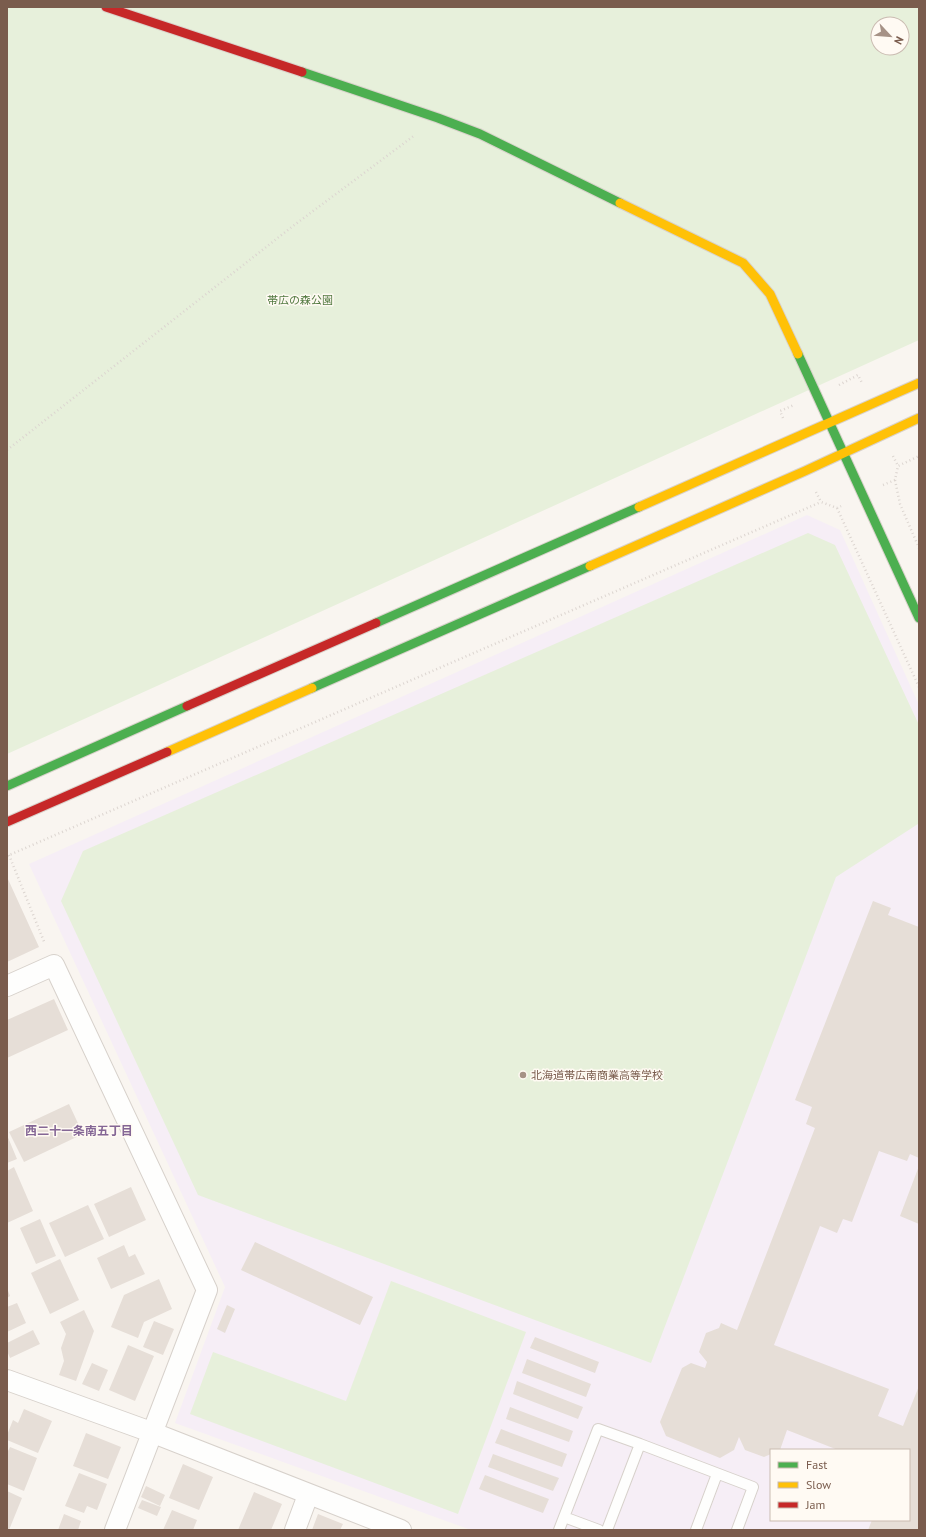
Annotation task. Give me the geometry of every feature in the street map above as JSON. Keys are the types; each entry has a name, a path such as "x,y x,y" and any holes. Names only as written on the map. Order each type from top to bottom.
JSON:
{"street":[{"path":"106,7 438,118 480,134 743,263 770,294 919,618"},
{"path":"7,786 919,383"},
{"path":"7,822 844,453 919,418"},
{"path":"7,986 54,965 207,1290 151,1432 115,1530"},
{"path":"7,1380 151,1432 308,1495 401,1530"},
{"path":"296,1530 308,1495"}],"lane":[{"path":"559,1530 598,1428 753,1487 737,1530"},
{"path":"607,1530 640,1444"},
{"path":"696,1530 717,1474"},
{"path":"564,1517 599,1530"}],"path":[{"path":"7,450 293,226 438,118"},
{"path":"919,456 898,466 895,480 900,504 919,548"},
{"path":"862,494 895,480"},
{"path":"54,965 8,856 821,502"},
{"path":"837,508 919,687"}],"shaded area":[{"name":"北海道帯広南商業高等学校","path":"807,515 840,530 919,705 919,1530 471,1530 175,1423 225,1287 29,864"}],"green space":[{"name":"帯広の森公園","path":"7,7 919,7 919,340 7,754"},
{"name":"北海道帯広南商業高等学校","path":"808,533 835,545 919,725 919,821 918,824 836,877 651,1363 198,1195 61,901 83,851"},
{"path":"391,1281 526,1332 458,1514 190,1414 213,1352 346,1401"}],"building":[{"path":"7,877 39,947 7,962"},
{"path":"873,901 891,908 888,915 919,927 919,1158 910,1154 907,1161 879,1151 852,1222 843,1219 837,1233 820,1226 774,1345 889,1389 878,1416 903,1426 919,1386 919,1530 868,1530 872,1521 910,1521 910,1449 835,1449 787,1430 780,1449 770,1449 770,1454 764,1457 745,1450 739,1437 734,1450 720,1458 666,1436 660,1422 682,1368 691,1363 705,1368 707,1362 699,1352 706,1333 719,1328 721,1323 737,1330 815,1128 806,1124 812,1107 795,1100"},
{"path":"54,999 68,1030 7,1058 7,1020"},
{"path":"69,1104 83,1134 24,1162 9,1132"},
{"path":"7,1135 17,1159 7,1163"},
{"path":"919,1166 919,1224 900,1216"},
{"path":"14,1167 33,1211 7,1223 7,1171"},
{"path":"131,1187 146,1220 109,1237 94,1204"},
{"path":"88,1205 104,1239 65,1257 49,1223"},
{"path":"40,1219 56,1256 36,1264 20,1228"},
{"path":"255,1242 373,1297 360,1325 241,1270"},
{"path":"124,1245 129,1257 135,1254 145,1274 111,1289 97,1258"},
{"path":"60,1259 79,1300 50,1314 31,1273"},
{"path":"159,1279 172,1309 144,1322 138,1338 111,1327 124,1295"},
{"path":"7,1288 10,1296 7,1298"},
{"path":"17,1303 26,1323 7,1332 7,1307"},
{"path":"227,1305 235,1309 225,1333 217,1329"},
{"path":"84,1310 94,1331 76,1381 59,1375 64,1361 61,1348 66,1334 60,1322"},
{"path":"154,1321 174,1329 163,1355 143,1347"},
{"path":"33,1330 40,1344 10,1358 7,1351 7,1343"},
{"path":"535,1337 599,1362 595,1373 530,1348"},
{"path":"128,1345 154,1356 135,1401 109,1390"},
{"path":"527,1359 591,1384 586,1397 522,1373"},
{"path":"92,1363 108,1370 99,1391 82,1384"},
{"path":"517,1381 583,1407 578,1419 513,1394"},
{"path":"510,1407 573,1431 569,1442 506,1419"},
{"path":"24,1409 52,1421 38,1453 7,1440 7,1435 13,1420 18,1423"},
{"path":"501,1429 567,1454 562,1467 495,1443"},
{"path":"86,1433 121,1447 108,1479 73,1466"},
{"path":"10,1447 37,1458 24,1491 7,1484 7,1453"},
{"path":"493,1454 559,1478 553,1491 488,1467"},
{"path":"183,1464 213,1477 199,1510 169,1498"},
{"path":"79,1473 107,1484 97,1510 87,1506 84,1513 65,1506"},
{"path":"485,1475 549,1499 543,1513 479,1489"},
{"path":"146,1486 165,1495 160,1506 141,1497"},
{"path":"7,1491 22,1498 9,1530 7,1530"},
{"path":"254,1492 282,1504 271,1530 238,1530"},
{"path":"142,1500 161,1507 157,1516 138,1508"},
{"path":"172,1510 197,1520 193,1530 163,1530"},
{"path":"64,1514 81,1521 78,1530 58,1530"},
{"path":"318,1514 343,1524 340,1530 312,1530"}],"traffic: fast":[{"path":"302,72 438,118 480,134 620,203"},
{"path":"798,354 919,618"},
{"path":"376,623 639,507"},
{"path":"312,688 590,566"},
{"path":"7,786 187,706"}],"traffic: slow":[{"path":"620,203 743,263 770,294 798,354"},
{"path":"639,507 919,383"},
{"path":"590,566 805,471 919,418"},
{"path":"167,752 312,688"}],"traffic: jam":[{"path":"106,7 302,72"},
{"path":"187,706 376,623"},
{"path":"7,822 167,752"}],"place":[{"name":"北海道帯広南商業高等学校","path":"523,1075"}],"district":[{"name":"西二十一条南五丁目","path":"79,1131"}]}
